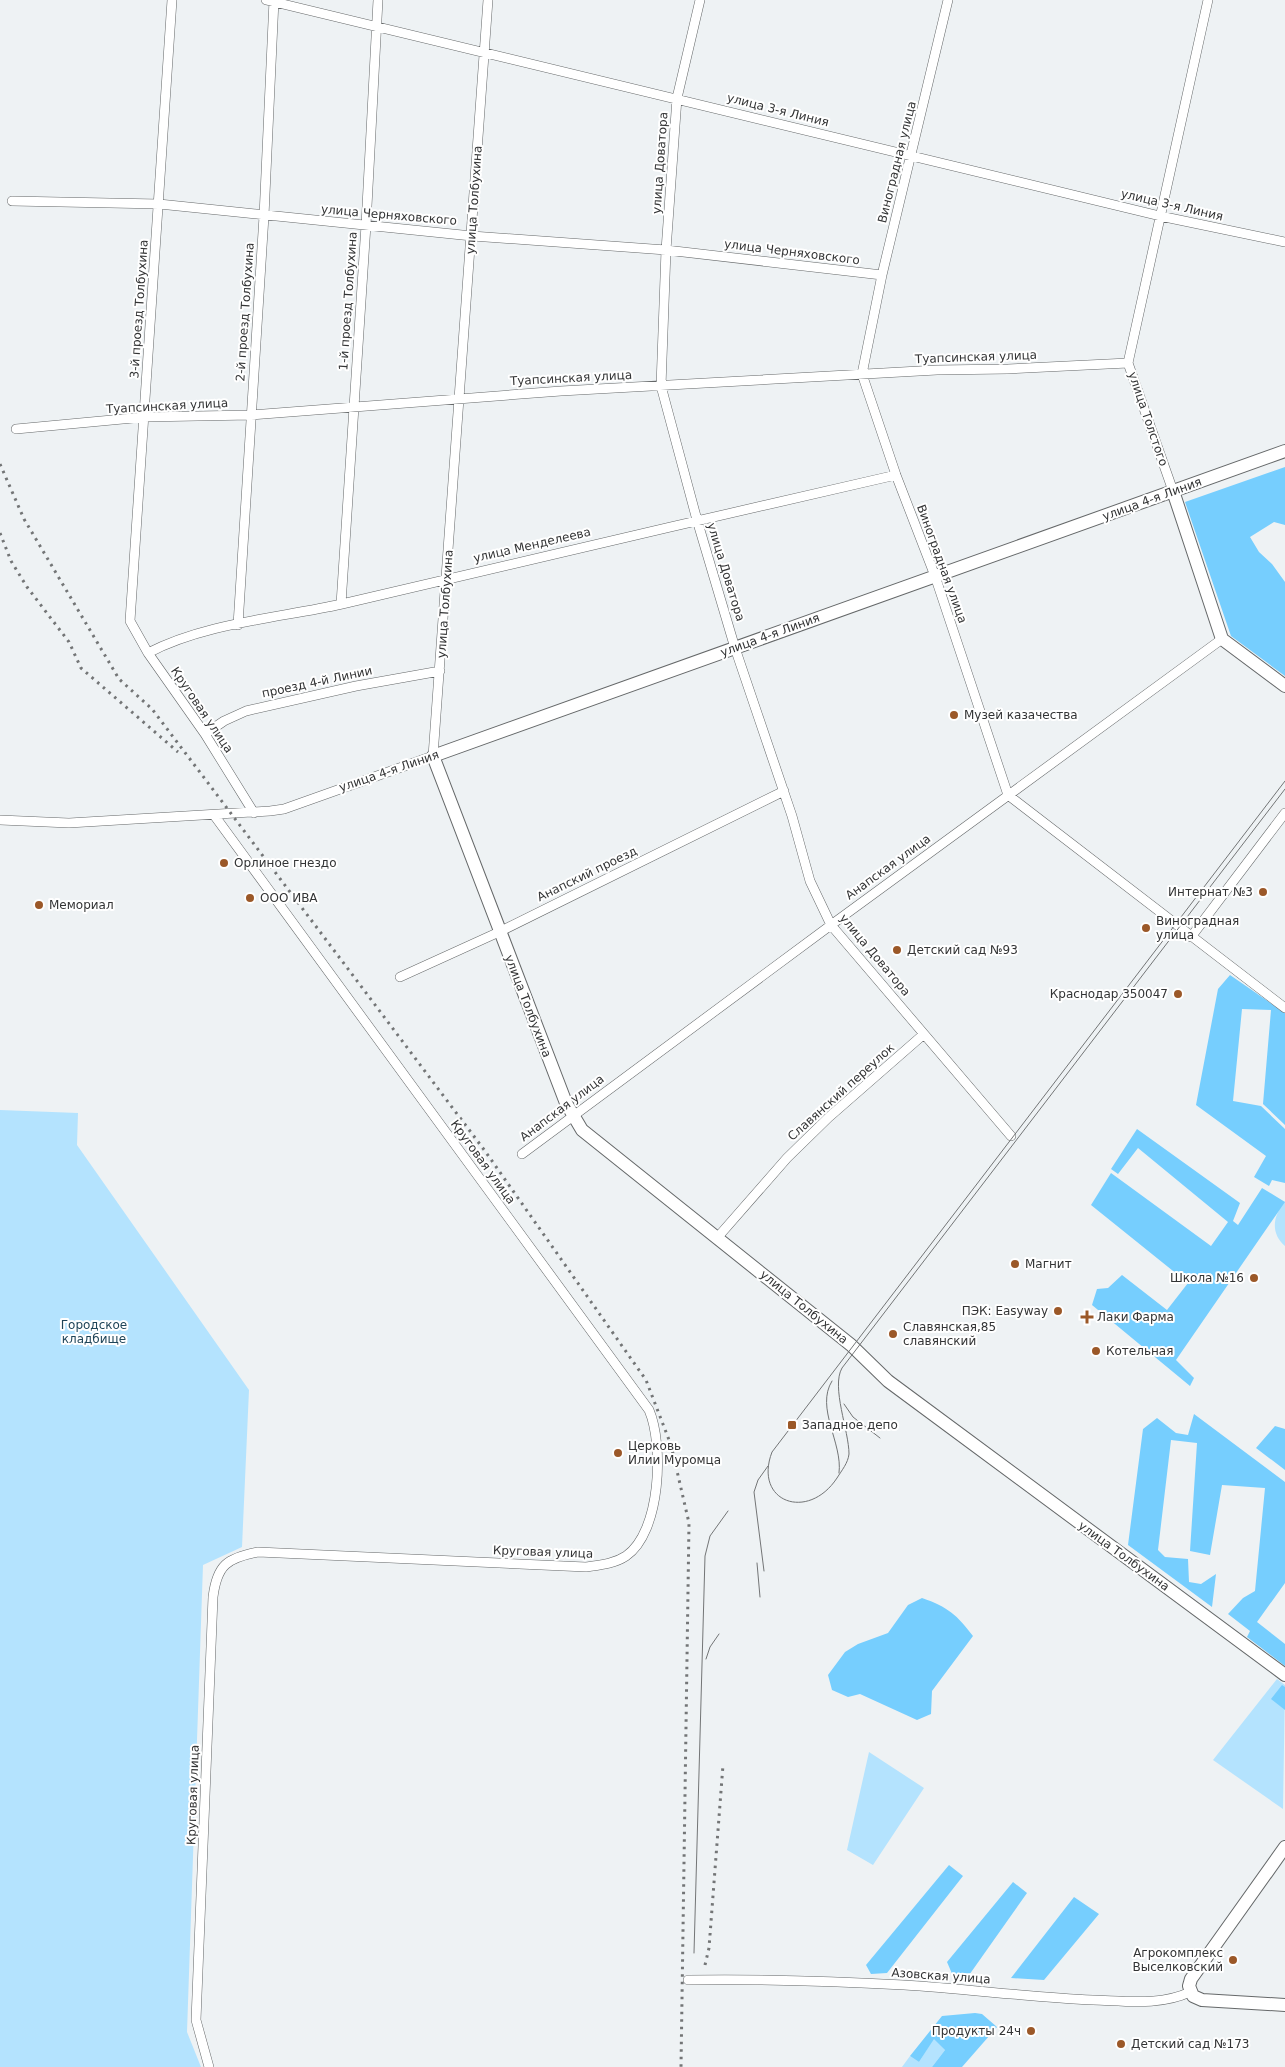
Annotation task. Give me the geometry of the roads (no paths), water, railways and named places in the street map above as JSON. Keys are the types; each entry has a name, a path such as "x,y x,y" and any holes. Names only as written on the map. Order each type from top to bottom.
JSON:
{"street":[{"name":"3-й проезд Толбухина","path":"130,621 172,0"},
{"name":"1-й проезд Толбухина","path":"341,604 366,225 378,0"},
{"name":"улица Толбухина","path":"488,0 461,398 433,756 566,1103 582,1130 851,1345 888,1381 1285,1675"},
{"name":"улица Доватора","path":"700,0 677,98 666,250 661,386 697,520 735,648 784,791 810,881 831,925 1011,1136"},
{"name":"Виноградная улица","path":"948,0 882,275 862,374 896,475 935,576 1008,795"},
{"name":"улица Толстого","path":"1208,0 1128,363 1222,640"},
{"name":"улица 3-я Линия","path":"271,1 376,28 677,98 1160,216 1285,242"},
{"name":"2-й проезд Толбухина","path":"238,625 264,216 271,1"},
{"name":"улица Черняховского","path":"12,201 159,204 472,236 666,250 882,275"},
{"name":"Туапсинская улица","path":"16,429 144,417 251,415 461,398 862,374 1128,363"},
{"name":"улица 4-я Линия","path":"0,820 69,823 254,813 284,809 1285,451"},
{"name":"улица Менделеева","path":"148,653 170,641 341,604 446,578 896,475"},
{"name":"Круговая улица","path":"130,621 148,653 205,734 254,813"},
{"path":"1222,640 1285,686"},
{"name":"Анапская улица","path":"522,1154 1008,795 1222,640"},
{"name":"проезд 4-й Линии","path":"205,734 224,721 246,711 356,686 440,671"},
{"name":"Анапский проезд","path":"400,978 499,932 784,791"},
{"path":"1008,795 1191,938 1285,1008"},
{"path":"1191,938 1285,813"},
{"name":"Круговая улица","path":"210,2067 196,2020 213,1597 220,1568 237,1556 258,1552 586,1568 610,1564 628,1555 642,1537 654,1505 657,1446 653,1419 649,1410 214,815"},
{"name":"Славянский переулок","path":"717,1238 787,1158 822,1124 924,1034"},
{"path":"1285,1847 1191,1980 1190,1992 1202,2000 1285,2004"},
{"name":"Азовская улица","path":"688,1980 903,1985 1053,1998 1132,2001 1162,2001 1177,1998 1190,1992"}],"tram line":[{"path":"1285,781 772,1452 768,1469 770,1483 777,1494 786,1500 799,1502 812,1500 825,1492 837,1478 849,1454 838,1386 842,1368 1285,789"},
{"path":"832,1381 826,1403 837,1450 839,1473"},
{"path":"844,1404 853,1417 880,1438"},
{"path":"764,1571 754,1492 758,1480 768,1466"},
{"path":"694,1953 705,1556 710,1536 728,1511"},
{"path":"757,1563 760,1597"},
{"path":"706,1659 710,1647 719,1634"}],"railway":[{"path":"0,464 24,519 119,679 152,709 485,1151 646,1380 671,1445 689,1523 681,2067"},
{"path":"0,533 11,561 27,587 69,642 81,668 178,752"},
{"path":"705,1965 709,1948 723,1765"}],"place":[{"name":"Музей казачества","path":"954,715"},
{"name":"Орлиное гнездо","path":"224,863"},
{"name":"Интернат №3","path":"1263,892"},
{"name":"ООО ИВА","path":"250,898"},
{"name":"Мемориал","path":"39,905"},
{"name":"Виноградная улица","path":"1146,928"},
{"name":"Детский сад №93","path":"897,950"},
{"name":"Краснодар 350047","path":"1178,994"},
{"name":"Магнит","path":"1015,1264"},
{"name":"Школа №16","path":"1254,1278"},
{"name":"ПЭК: Easyway","path":"1058,1311"},
{"name":"Лаки Фарма","path":"1087,1317"},
{"name":"Славянская,85 славянский","path":"893,1334"},
{"name":"Котельная","path":"1096,1351"},
{"name":"Западное депо","path":"792,1425"},
{"name":"Церковь Илии Муромца","path":"618,1453"},
{"name":"Агрокомплекс Выселковский","path":"1233,1960"},
{"name":"Продукты 24ч","path":"1031,2031"},
{"name":"Детский cад №173","path":"1121,2044"}],"park label":[{"name":"Городское кладбище","path":"94,1332"}]}
